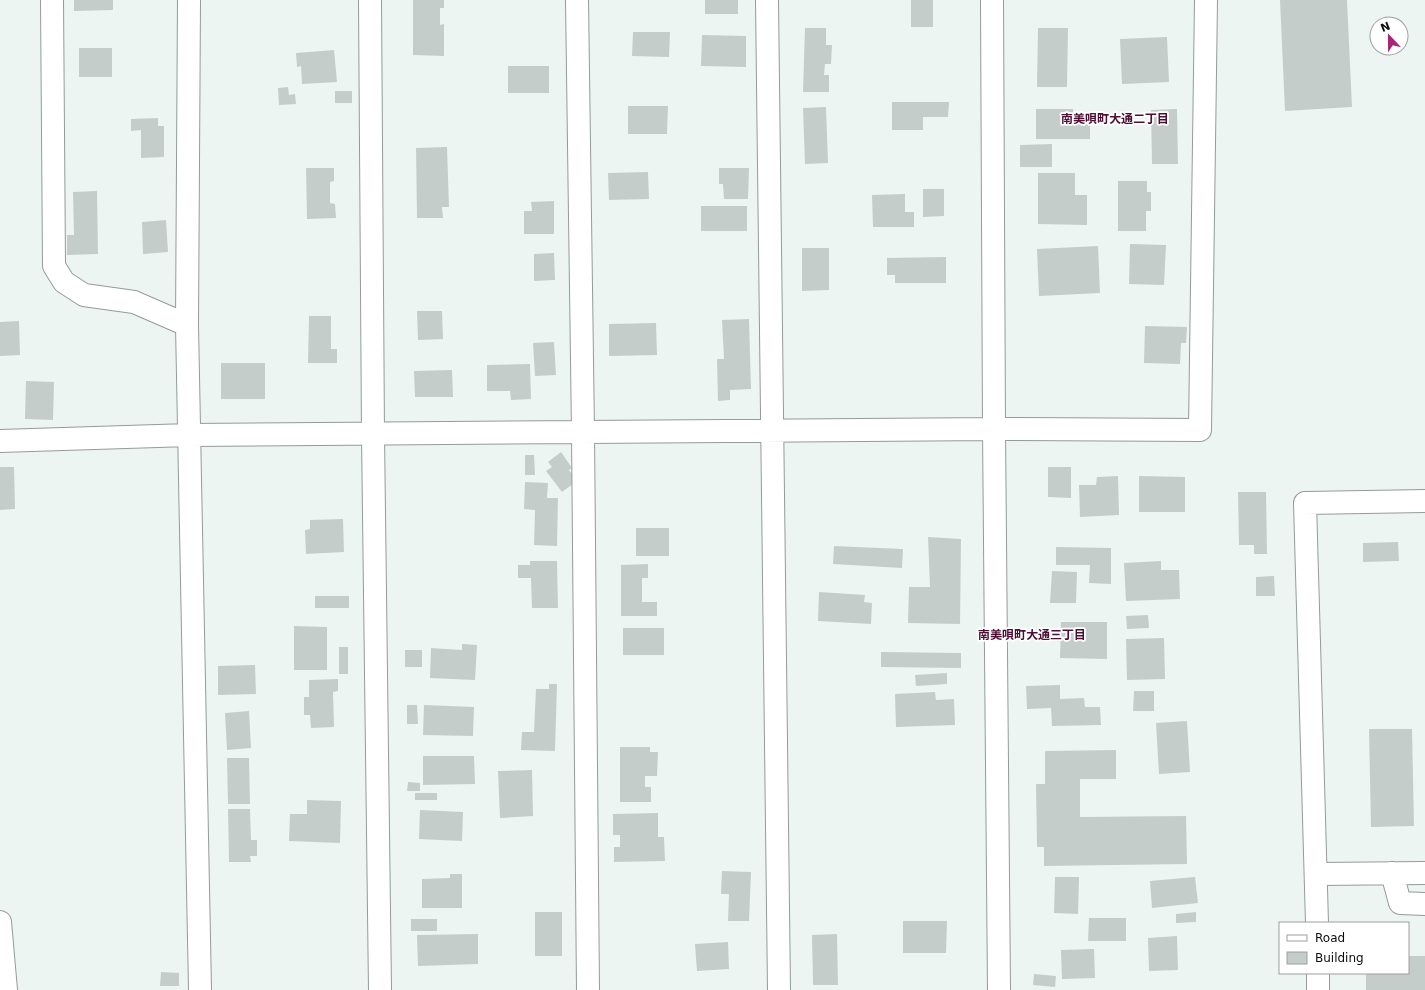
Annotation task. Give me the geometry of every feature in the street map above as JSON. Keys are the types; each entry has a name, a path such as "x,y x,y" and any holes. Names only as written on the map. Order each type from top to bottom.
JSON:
{"street":[{"path":"52,0 54,266 64,282 84,295 134,302 187,325"},
{"path":"189,0 187,325 200,990"},
{"path":"370,0 372,434 380,990"},
{"path":"577,0 588,990"},
{"path":"767,0 773,431 778,990"},
{"path":"992,0 999,990"},
{"path":"0,441 189,435 994,429 1200,430 1206,0"},
{"path":"1317,922 1305,503 1425,501"},
{"path":"1392,873 1400,903 1425,904"},
{"path":"1316,874 1425,873"},
{"path":"0,922 6,990"},
{"path":"1318,974 1318,990"}],"building":[{"path":"74,0 113,0 113,10 74,11"},
{"path":"413,0 444,0 444,8 440,8 440,25 444,24 444,56 413,55"},
{"path":"705,0 738,0 738,14 705,14"},
{"path":"911,0 933,0 933,27 911,27"},
{"path":"1280,0 1347,0 1352,107 1285,111"},
{"path":"805,28 826,28 826,45 832,45 831,64 825,64 824,75 829,75 829,92 803,92"},
{"path":"1038,28 1068,28 1067,87 1037,87"},
{"path":"633,32 670,32 669,57 632,56"},
{"path":"702,35 746,36 746,67 701,66"},
{"path":"1167,37 1169,82 1122,84 1120,39"},
{"path":"79,48 112,48 112,77 79,77"},
{"path":"334,50 337,82 302,84 301,66 297,67 296,53"},
{"path":"508,66 549,66 549,93 508,93"},
{"path":"288,87 289,95 295,94 296,104 279,105 278,88"},
{"path":"335,91 352,91 352,103 335,103"},
{"path":"892,102 949,102 948,117 923,117 923,130 892,130"},
{"path":"628,106 668,106 667,134 628,134"},
{"path":"826,107 828,163 805,164 803,108"},
{"path":"1036,109 1073,109 1073,117 1090,116 1090,139 1036,139"},
{"path":"1177,109 1178,164 1152,164 1151,110"},
{"path":"158,118 158,126 164,126 164,157 141,158 141,130 131,131 131,119"},
{"path":"1052,144 1052,167 1020,167 1020,145"},
{"path":"447,147 449,207 442,207 443,218 417,218 416,148"},
{"path":"306,168 334,168 334,181 330,182 330,203 335,204 336,218 307,219"},
{"path":"719,168 749,168 748,199 724,199 723,184 719,184"},
{"path":"648,172 649,199 609,200 608,173"},
{"path":"1038,173 1075,173 1075,195 1087,195 1087,225 1038,224"},
{"path":"1118,181 1147,181 1147,192 1151,192 1151,211 1146,211 1146,231 1118,231"},
{"path":"923,189 944,189 944,216 923,217"},
{"path":"97,191 98,254 67,255 67,235 74,235 73,192"},
{"path":"905,194 905,212 914,212 914,227 873,227 872,195"},
{"path":"554,201 554,234 524,234 524,211 532,211 531,202"},
{"path":"701,206 747,206 747,231 701,231"},
{"path":"166,220 168,252 143,254 142,222"},
{"path":"1130,244 1166,245 1164,285 1129,284"},
{"path":"1098,246 1100,293 1039,296 1037,249"},
{"path":"802,248 829,248 829,290 802,291"},
{"path":"554,253 555,280 534,281 534,254"},
{"path":"946,257 946,283 895,283 895,275 887,275 887,258"},
{"path":"417,311 442,311 443,339 418,340"},
{"path":"309,316 331,316 331,349 337,349 337,363 308,363"},
{"path":"749,319 751,389 730,390 730,400 718,401 717,359 724,359 722,320"},
{"path":"19,321 20,355 0,356 0,322"},
{"path":"656,323 657,355 609,356 609,324"},
{"path":"1145,326 1187,327 1186,343 1181,343 1180,364 1144,363"},
{"path":"554,342 556,375 535,376 533,343"},
{"path":"221,363 265,363 265,399 221,399"},
{"path":"530,364 531,399 511,400 510,391 487,391 487,365"},
{"path":"452,370 453,397 415,397 414,371"},
{"path":"26,381 54,382 53,420 25,419"},
{"path":"561,452 572,468 569,470 577,481 562,492 546,471 552,467 548,462"},
{"path":"525,455 534,455 535,475 525,475"},
{"path":"0,467 14,467 15,509 0,510"},
{"path":"1048,467 1071,467 1071,498 1048,497"},
{"path":"1118,476 1119,515 1080,517 1079,485 1096,485 1097,477"},
{"path":"1139,476 1185,477 1185,512 1139,512"},
{"path":"525,482 548,483 547,498 558,498 557,546 534,545 535,510 524,509"},
{"path":"1238,492 1266,492 1267,554 1254,554 1254,545 1239,545"},
{"path":"343,519 344,552 306,554 305,530 310,529 310,520"},
{"path":"636,528 669,528 669,556 636,556"},
{"path":"928,537 961,539 960,624 908,623 909,587 930,587"},
{"path":"1398,542 1399,561 1363,562 1363,543"},
{"path":"834,546 903,549 902,568 833,564"},
{"path":"1056,547 1111,548 1111,584 1089,583 1090,565 1056,565"},
{"path":"530,561 557,561 558,608 532,608 531,578 518,578 518,565 530,565"},
{"path":"1161,561 1161,570 1179,570 1180,599 1126,601 1124,563"},
{"path":"648,564 648,578 642,578 642,602 657,602 657,616 621,616 621,565"},
{"path":"1052,571 1077,572 1076,603 1050,603"},
{"path":"1274,576 1275,596 1256,596 1256,577"},
{"path":"819,592 865,595 864,602 872,603 871,624 818,621"},
{"path":"315,596 349,596 349,608 315,608"},
{"path":"1148,615 1149,628 1127,629 1126,616"},
{"path":"1061,622 1107,622 1107,659 1060,658"},
{"path":"294,626 327,627 327,670 294,670"},
{"path":"623,628 664,628 664,655 623,655"},
{"path":"1164,638 1165,679 1127,680 1126,639"},
{"path":"462,644 477,645 475,680 430,678 431,648 462,650"},
{"path":"339,647 348,647 348,674 339,674"},
{"path":"405,650 422,650 422,667 405,667"},
{"path":"881,652 961,653 961,668 881,667"},
{"path":"255,665 256,694 218,695 218,666"},
{"path":"947,673 947,684 916,686 915,675"},
{"path":"338,679 338,691 333,692 334,727 311,728 310,715 304,715 304,697 309,697 309,680"},
{"path":"549,684 557,684 555,751 521,750 522,732 534,732 536,689 549,689"},
{"path":"1060,685 1060,699 1084,698 1085,707 1100,707 1101,725 1052,726 1051,708 1027,709 1026,686"},
{"path":"1134,691 1154,691 1154,711 1133,711"},
{"path":"935,692 936,700 954,699 955,725 896,727 895,694"},
{"path":"407,705 417,705 418,724 407,724"},
{"path":"424,705 474,707 473,736 423,735"},
{"path":"249,711 251,748 227,750 225,713"},
{"path":"1187,721 1190,772 1159,774 1156,723"},
{"path":"1369,729 1412,729 1414,826 1371,827"},
{"path":"620,747 650,747 650,752 658,752 657,776 645,776 645,787 651,787 651,802 620,802"},
{"path":"1116,750 1116,779 1080,779 1080,817 1186,816 1187,864 1044,866 1044,847 1037,847 1036,784 1045,784 1045,751"},
{"path":"423,756 474,756 475,784 423,785"},
{"path":"227,758 249,758 250,804 228,804"},
{"path":"532,770 533,816 500,818 498,771"},
{"path":"408,782 420,783 420,791 407,791"},
{"path":"415,793 437,793 437,800 415,800"},
{"path":"307,800 341,801 340,843 289,841 290,814 307,814"},
{"path":"228,809 250,809 251,840 257,840 257,856 250,856 251,862 229,862"},
{"path":"420,810 463,812 462,841 419,839"},
{"path":"658,813 658,837 664,837 665,861 614,862 614,847 620,847 620,835 613,835 613,814"},
{"path":"722,871 751,872 749,921 728,921 729,894 721,894"},
{"path":"450,874 462,874 462,908 422,908 422,879 450,878"},
{"path":"1055,877 1079,877 1078,914 1054,913"},
{"path":"1195,877 1198,903 1152,908 1150,881"},
{"path":"535,912 562,912 562,956 535,956"},
{"path":"1196,912 1196,922 1176,923 1176,914"},
{"path":"1089,918 1126,918 1126,941 1088,941"},
{"path":"411,919 437,919 437,931 411,931"},
{"path":"903,921 947,921 946,953 903,953"},
{"path":"478,934 478,964 418,966 417,935"},
{"path":"837,934 838,985 813,985 812,935"},
{"path":"1177,936 1178,970 1149,971 1148,938"},
{"path":"728,942 729,969 697,971 695,944"},
{"path":"1094,949 1095,978 1062,979 1061,950"},
{"path":"1409,956 1425,956 1425,990 1366,990 1366,974 1409,974"},
{"path":"161,972 179,973 179,986 160,986"},
{"path":"1034,974 1056,976 1055,987 1033,985"}],"district":[{"name":"南美唄町大通二丁目","path":"1115,119"},
{"name":"南美唄町大通三丁目","path":"1032,635"}]}
